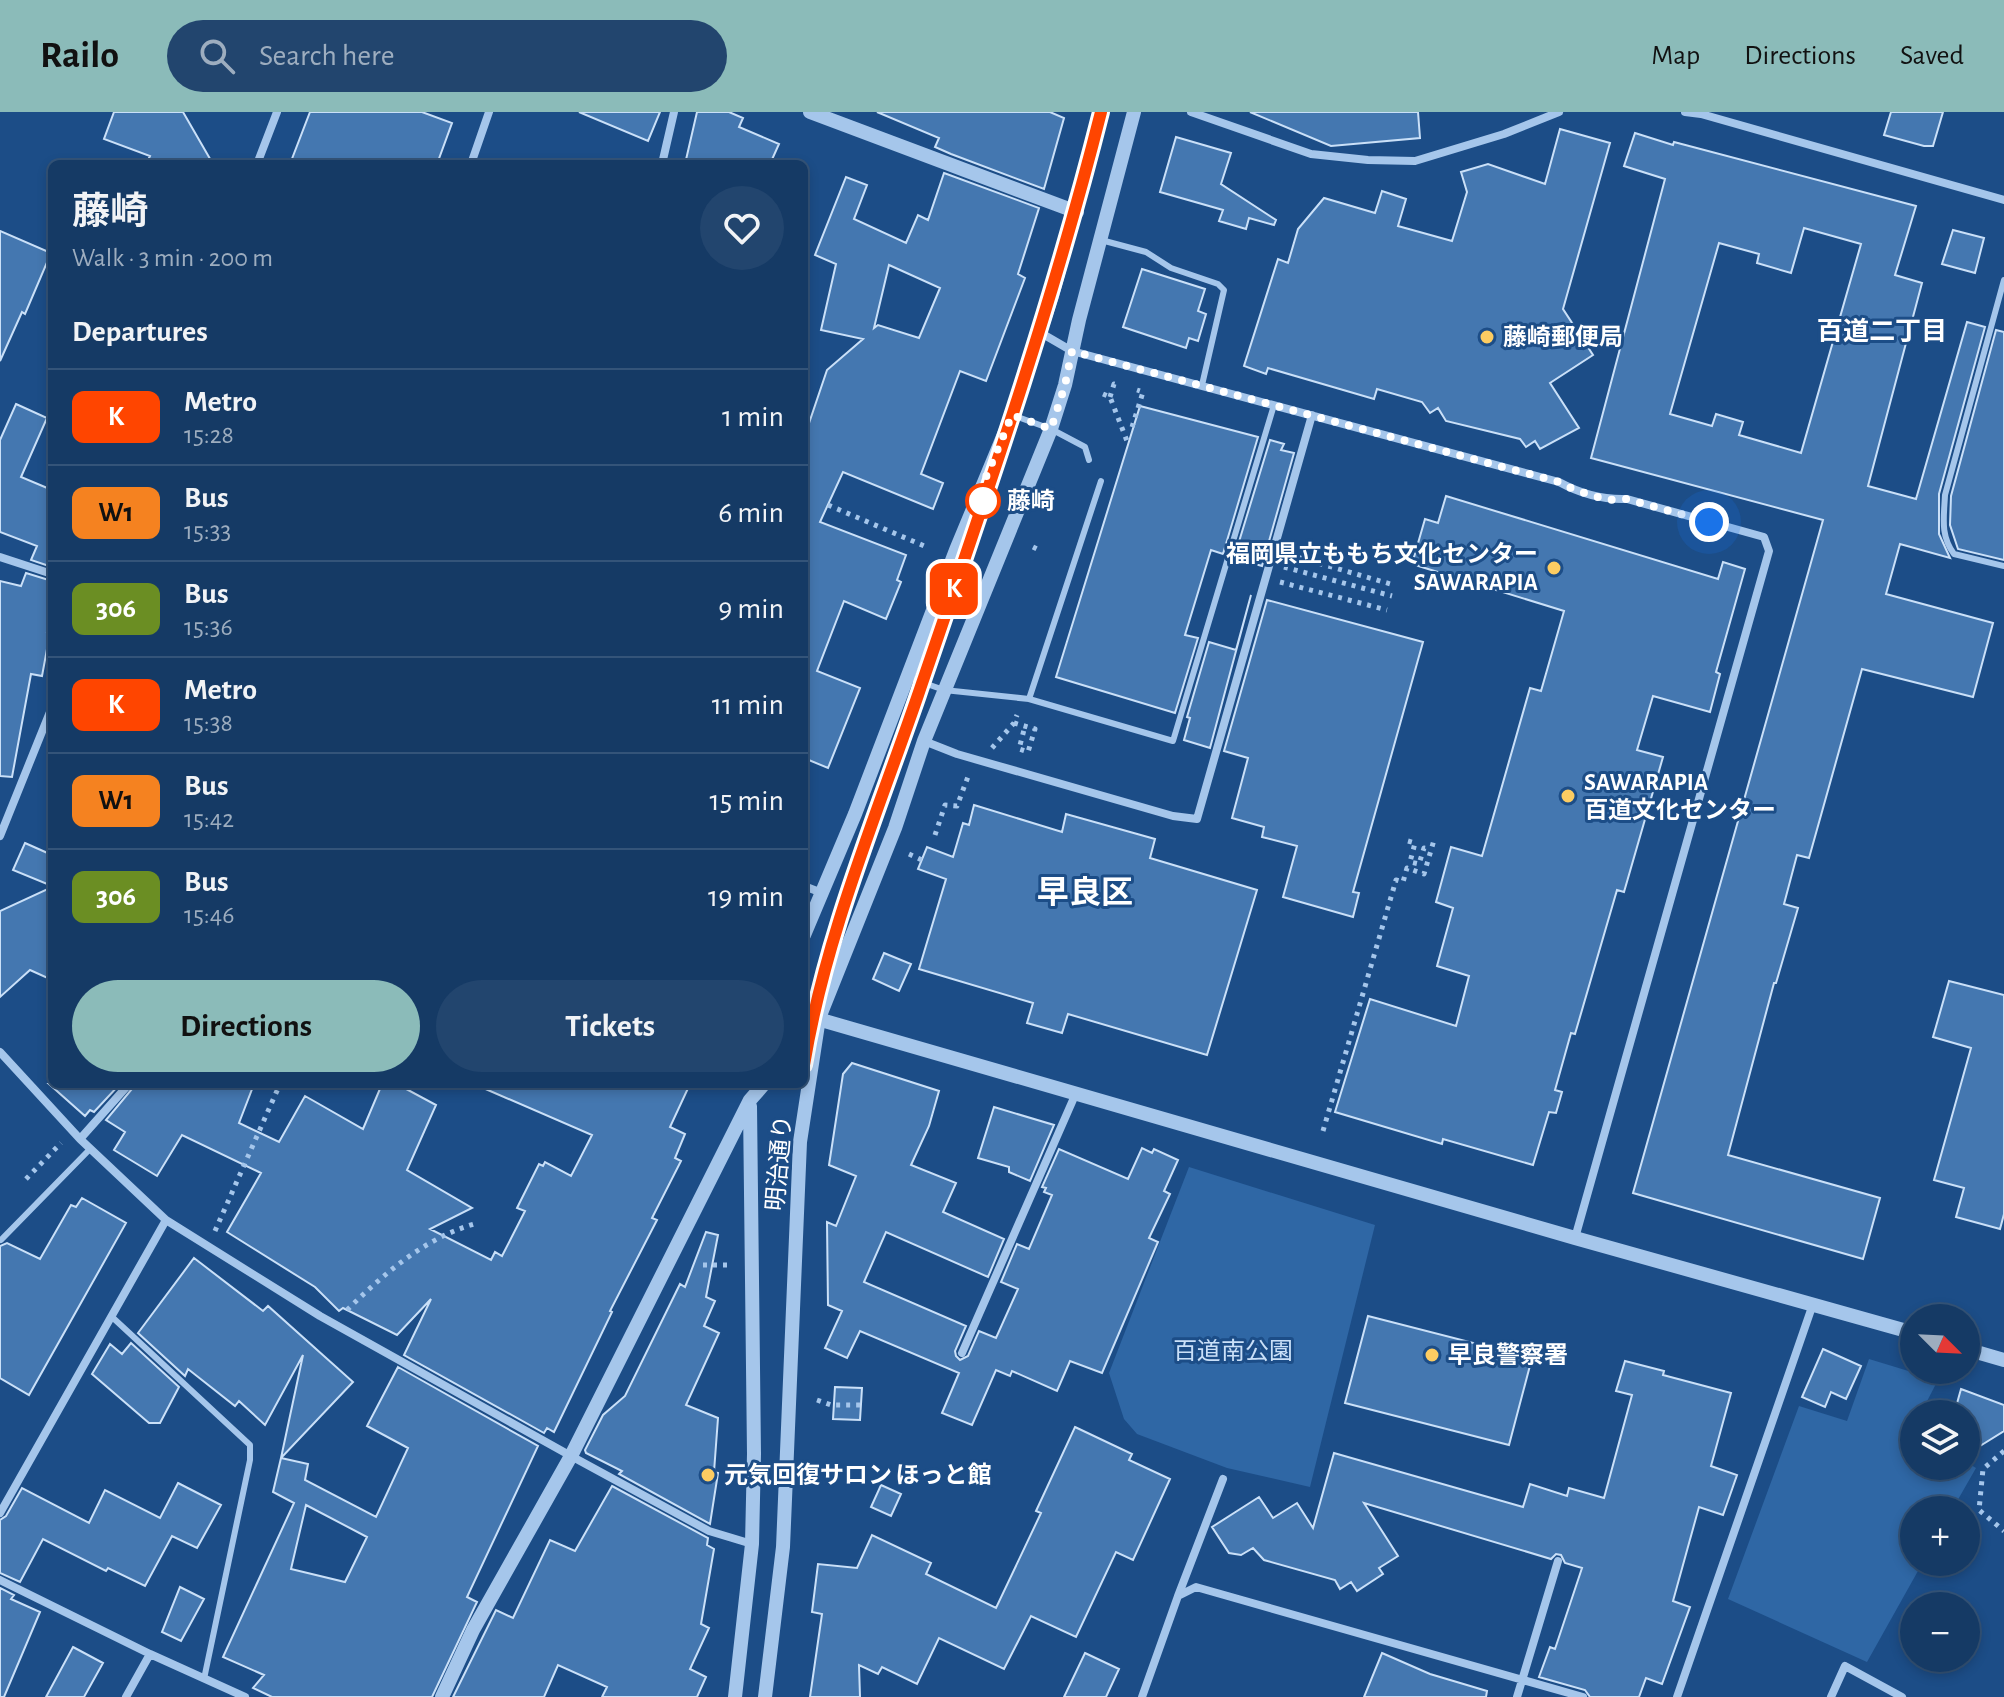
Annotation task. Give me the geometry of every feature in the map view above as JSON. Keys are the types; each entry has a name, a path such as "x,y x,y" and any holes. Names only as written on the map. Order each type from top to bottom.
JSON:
{"street":[{"path":"259,160 277,112"},
{"path":"472,160 489,112"},
{"path":"663,160 674,112"},
{"path":"810,112 1077,212"},
{"path":"808,926 1012,415 1041,333 1077,212 1102,112"},
{"name":"明治通り","path":"808,1058 812,1016 895,828 924,741 1051,429 1134,112"},
{"path":"1191,112 1311,154 1415,161 1504,134 1559,112"},
{"path":"1685,112 2004,200"},
{"path":"1041,333 1072,351 1559,482 1608,500 1627,499 1764,537 1769,551 1575,1238"},
{"path":"924,741 957,754 1158,812 1197,819 1312,415"},
{"path":"0,557 48,573"},
{"path":"0,836 48,717"},
{"path":"808,888 822,893"},
{"path":"812,1016 1575,1238 1900,1329"},
{"path":"0,1052 80,1139 166,1220 333,1324 571,1456 709,1531 752,1544"},
{"path":"80,1139 125,1088"},
{"name":"明治通り","path":"735,1697 752,1544 752,1088"},
{"path":"442,1697 473,1630 571,1456 750,1100 760,1088"},
{"name":"明治通り","path":"765,1697 783,1547 800,1142 805,1088"},
{"path":"962,1353 1076,1093"},
{"path":"0,1513 166,1220"},
{"path":"1677,1697 1813,1303"},
{"path":"1980,1353 2004,1360"},
{"path":"1142,1697 1223,1479"},
{"path":"1517,1697 1558,1561"},
{"path":"0,1580 245,1697"},
{"path":"1178,1596 1196,1587 1583,1697"},
{"path":"126,1697 150,1654"},
{"path":"1831,1697 1845,1666 1902,1697"}],"lane":[{"path":"1101,240 1146,252 1171,268 1218,284 1224,290 1202,385"},
{"path":"2004,280 1945,495 1943,520 1944,541 1954,554 2004,566"},
{"path":"907,677 944,690 1029,699 1173,741 1274,405"},
{"path":"1012,415 1051,429 1085,447 1089,460"},
{"path":"1029,699 1101,481"},
{"path":"1,1240 90,1149"},
{"path":"111,1316 250,1445 250,1460 204,1679"}],"path":[{"path":"1127,441 1110,397 1114,384 1143,392 1132,427"},
{"path":"1103,394 1110,397"},
{"path":"828,505 929,548"},
{"path":"1033,547 1041,551"},
{"path":"1273,551 1394,585"},
{"path":"1293,569 1392,596"},
{"path":"1300,587 1387,610"},
{"path":"997,742 1014,723 1025,726 1035,729 1028,752 1019,749 1025,726"},
{"path":"935,835 945,805 957,806 967,777"},
{"path":"1323,1131 1396,880 1403,882 1407,868 1424,874 1434,840"},
{"path":"1408,841 1415,843 1410,862 1419,864 1424,848 1431,849"},
{"path":"909,854 922,860"},
{"path":"208,1247 278,1088"},
{"path":"26,1179 73,1131"},
{"path":"333,1324 399,1263 418,1250 474,1224"},
{"path":"703,1265 728,1265"},
{"path":"817,1400 831,1405 861,1405"},
{"path":"2004,1451 1983,1469 1979,1510 2004,1531"}],"green space":[{"name":"百道南公園","path":"1189,1167 1375,1225 1310,1487 1227,1468 1137,1434 1124,1419 1109,1373"},
{"path":"1869,1359 1900,1368 1900,1384 1936,1384 1928,1400 1900,1400 1900,1480 1969,1480 1960,1496 1900,1496 1900,1576 1915,1576 1906,1592 1900,1592 1900,1603 1867,1662 1728,1599 1799,1406 1847,1421"}],"building":[{"path":"114,112 183,112 211,160 148,160 150,156 104,139"},
{"path":"310,112 422,112 452,123 438,160 292,160"},
{"path":"579,112 660,112 648,141"},
{"path":"697,112 729,112 743,118 739,127 779,144 772,160 686,160"},
{"path":"877,112 1050,112 1064,118 1044,189 935,147 939,138"},
{"path":"1250,112 1418,112 1420,138 1331,146"},
{"path":"1891,112 1943,112 1933,146 1884,135"},
{"path":"1560,129 1610,143 1563,309 1593,355 1550,383 1579,428 1540,449 1535,441 1526,447 1520,439 1446,421 1438,408 1430,413 1422,402 1377,389 1374,399 1268,368 1266,374 1244,366 1278,259 1288,263 1298,229 1324,198 1375,213 1382,191 1406,199 1398,226 1452,241 1467,192 1461,172 1488,164 1545,184"},
{"path":"1635,133 1916,206 1895,275 1922,283 1868,486 1916,499 1967,322 1985,327 1939,494 1939,534 1950,558 1900,544 1886,594 1993,623 1973,697 1862,669 1809,858 1797,855 1784,904 1798,908 1774,983 1728,1155 1880,1198 1863,1259 1633,1193 1823,520 1591,458 1665,179 1624,166","holes":["1804,228 1861,244 1801,453 1739,435 1743,422 1716,414 1712,426 1670,414 1719,243 1759,254 1757,263 1791,273"]},
{"path":"1176,137 1231,153 1221,184 1276,220 1274,225 1249,218 1246,229 1219,221 1223,210 1160,192"},
{"path":"944,173 1039,208 1018,274 1025,278 986,381 960,371 921,474 943,483 933,509 843,472 820,522 906,555 897,580 901,582 886,619 844,601 817,671 860,688 828,768 808,760 808,426 827,370 863,339 821,330 836,264 815,255 846,177 867,185 854,219 906,243 918,215 928,220","holes":["889,265 940,288 919,338 878,325 874,328"]},
{"path":"1953,230 1984,238 1975,273 1942,264"},
{"path":"0,231 48,252 48,260 0,361"},
{"path":"1142,269 1205,289 1198,311 1206,314 1198,341 1189,338 1186,348 1123,327"},
{"path":"1996,330 2004,332 2004,560 1958,549 1950,525 1951,496"},
{"path":"16,404 47,418 21,477 48,488 48,566 31,560 37,546 0,532 0,440"},
{"path":"1140,406 1258,437 1223,554 1211,550 1185,635 1198,638 1175,713 1056,677"},
{"path":"1270,440 1284,444 1281,450 1294,453 1262,566 1234,558"},
{"path":"1446,496 1718,579 1723,562 1745,569 1716,672 1720,674 1710,712 1653,696 1637,750 1663,757 1624,892 1617,890 1575,1034 1571,1033 1555,1090 1562,1092 1556,1113 1549,1112 1533,1165 1443,1139 1442,1144 1335,1112 1370,999 1456,1026 1469,976 1437,966 1453,908 1436,902 1451,847 1482,856 1530,688 1541,691 1564,611 1412,564 1425,519 1438,523"},
{"path":"26,573 48,580 48,644 42,676 31,674 12,777 0,776 0,581 21,586"},
{"path":"1251,595 1210,748 1184,740 1190,718 1187,717 1209,642 1236,650"},
{"path":"1267,600 1423,642 1353,892 1359,893 1353,917 1283,897 1297,846 1262,837 1264,827 1232,818 1248,758 1224,751"},
{"path":"974,805 1062,832 1066,814 1155,839 1150,858 1257,890 1207,1055 1068,1014 1062,1033 1027,1023 1033,1003 919,969 946,879 918,869 927,847 953,857 963,823 969,825"},
{"path":"25,843 48,853 48,884 13,870"},
{"path":"48,889 48,978 30,970 0,997 0,911"},
{"path":"884,953 911,964 899,991 873,979"},
{"path":"1949,981 2004,995 2004,1214 2000,1229 1956,1217 1964,1188 1934,1180 1971,1048 1933,1037"},
{"path":"852,1063 939,1091 929,1126 911,1165 956,1183 943,1212 1004,1239 988,1277 886,1232 864,1282 966,1326 955,1351 960,1360 968,1356 979,1331 996,1338 1018,1289 1001,1282 1017,1244 1029,1249 1052,1195 1044,1192 1046,1188 1042,1187 1059,1149 1128,1179 1142,1148 1152,1153 1154,1149 1178,1160 1164,1191 1170,1194 1149,1238 1158,1242 1102,1373 1070,1361 1057,1391 1012,1371 1010,1376 996,1370 972,1425 942,1413 959,1373 860,1331 847,1358 825,1348 842,1311 828,1305 827,1222 836,1226 856,1176 829,1165 843,1074"},
{"path":"54,1088 116,1088 94,1112 90,1110 85,1116"},
{"path":"133,1088 252,1088 239,1123 279,1142 305,1096 363,1129 380,1088 404,1088 436,1105 407,1170 472,1208 430,1229 491,1260 495,1252 502,1256 525,1211 517,1208 539,1164 543,1166 545,1162 571,1176 592,1135 483,1088 688,1088 670,1127 685,1134 675,1158 681,1161 652,1218 657,1220 610,1311 554,1432 547,1428 544,1433 404,1355 431,1299 397,1335 343,1308 339,1311 315,1287 227,1232 261,1173 182,1135 157,1176 114,1150 125,1132 106,1120"},
{"path":"994,1107 1054,1125 1030,1181 1009,1172 1009,1167 978,1158"},
{"path":"82,1198 126,1223 29,1395 0,1378 0,1246 7,1243 40,1259 71,1205 76,1207"},
{"path":"706,1232 718,1235 706,1297 715,1301 704,1326 719,1333 686,1405 718,1418 714,1472 718,1473 710,1524 619,1474 622,1471 585,1450 603,1415 625,1396 680,1284 685,1287"},
{"path":"194,1258 263,1311 268,1306 353,1382 281,1458 303,1355 265,1425 239,1401 235,1406 188,1369 185,1376 138,1333"},
{"path":"1368,1316 1532,1358 1509,1445 1345,1403"},
{"path":"131,1343 179,1387 160,1423 149,1423 92,1374 110,1344 122,1354"},
{"path":"1823,1349 1861,1366 1846,1399 1831,1392 1825,1407 1802,1397"},
{"path":"1625,1361 1664,1371 1663,1375 1731,1393 1711,1466 1737,1475 1723,1515 1699,1507 1673,1601 1690,1607 1662,1684 1646,1678 1639,1697 1590,1697 1585,1690 1539,1677 1550,1647 1555,1649 1582,1568 1565,1563 1561,1555 1556,1554 1551,1559 1364,1503 1398,1556 1379,1568 1383,1574 1357,1591 1351,1582 1340,1589 1335,1580 1264,1560 1253,1548 1241,1555 1229,1553 1212,1527 1259,1497 1273,1518 1297,1503 1313,1528 1334,1453 1523,1507 1530,1484 1567,1496 1569,1488 1604,1498 1632,1395 1616,1391"},
{"path":"398,1367 538,1446 467,1597 477,1602 432,1697 272,1697 253,1688 264,1675 223,1657 294,1503 273,1492 281,1458 308,1464 305,1480 376,1517 408,1448 367,1426","holes":["306,1505 367,1537 345,1582 291,1569"]},
{"path":"835,1387 862,1388 860,1420 833,1419"},
{"path":"1961,1389 2004,1405 2004,1431 1980,1446 1980,1400 1958,1400"},
{"path":"1075,1427 1132,1454 1129,1460 1170,1479 1133,1560 1116,1552 1076,1637 1031,1616 1004,1669 939,1638 917,1684 882,1667 878,1674 859,1665 860,1697 810,1697 822,1614 812,1612 818,1564 857,1568 872,1535 931,1563 926,1574 996,1608 1041,1513 1036,1511"},
{"path":"178,1483 221,1505 197,1548 172,1536 145,1586 108,1568 106,1571 43,1539 20,1582 0,1573 0,1520 6,1516 22,1488 89,1523 105,1490 160,1518"},
{"path":"881,1485 901,1494 891,1516 871,1507"},
{"path":"612,1486 708,1538 707,1545 714,1549 701,1624 709,1628 690,1669 706,1677 697,1697 602,1697 607,1687 558,1665 544,1697 453,1697 496,1610 513,1618 550,1540 575,1551"},
{"path":"180,1587 204,1599 181,1641 162,1632"},
{"path":"0,1588 14,1595 11,1599 40,1612 4,1697 0,1697"},
{"path":"73,1647 103,1663 84,1697 46,1697"},
{"path":"1085,1653 1119,1669 1106,1697 1064,1697"},
{"path":"1382,1653 1430,1674 1487,1691 1486,1697 1364,1697"}],"metro line":[{"name":"K","path":"808,1040 827,962 876,811 1025,379 1101,112"}],"place":[{"name":"藤崎郵便局","path":"1487,337"},
{"name":"藤崎","path":"983,501"},
{"name":"福岡県立ももち文化センター SAWARAPIA","path":"1554,568"},
{"name":"SAWARAPIA 百道文化センター","path":"1568,796"},
{"name":"早良警察署","path":"1432,1355"},
{"name":"元気回復サロン ほっと館","path":"708,1475"}],"district":[{"name":"百道二丁目","path":"1882,331"},
{"name":"早良区","path":"1085,892"}],"route":[{"path":"983,501 978,496 1012,415 1051,429 1072,351 1559,482 1608,500 1627,499 1709,522"}]}
